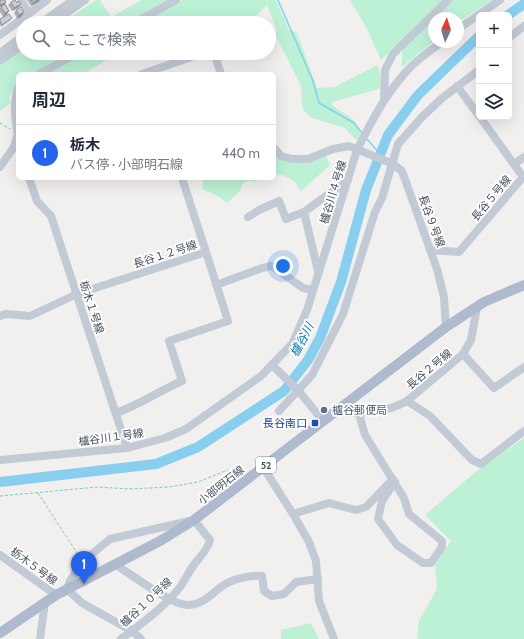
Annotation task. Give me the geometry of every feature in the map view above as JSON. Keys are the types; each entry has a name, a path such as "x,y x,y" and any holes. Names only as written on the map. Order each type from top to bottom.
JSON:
{"main road":[{"name":"小部明石線","path":"0,634 56,595 160,541 194,520 446,327 477,307 524,285"}],"street":[{"path":"21,0 29,14"},
{"path":"26,16 47,0"},
{"path":"51,16 73,0"},
{"path":"63,16 85,0"},
{"path":"147,16 176,0"},
{"path":"384,99 385,70 393,54 448,0"},
{"path":"464,25 500,0"},
{"path":"0,34 16,23"},
{"path":"512,36 524,26"},
{"path":"0,53 16,41"},
{"name":"櫨谷川４号線","path":"272,364 292,344 307,310 318,271 364,135 384,99 407,71 435,48"},
{"path":"0,61 16,49"},
{"path":"43,72 65,60"},
{"path":"151,72 184,60"},
{"path":"217,60 221,72"},
{"path":"279,411 312,375 343,314 375,212 382,198 393,164 398,144 422,117 457,86 476,72"},
{"name":"長谷５号線","path":"457,86 476,113"},
{"path":"16,94 16,115"},
{"name":"長谷５号線","path":"431,250 460,252 523,178 481,120"},
{"path":"0,167 14,147 16,140"},
{"name":"長谷９号線","path":"276,150 281,156 292,159 308,159 333,149 349,146 393,164 402,171 431,250 444,297 446,327"},
{"path":"514,164 524,157"},
{"name":"栃木１号線","path":"30,180 37,201 51,216 127,448"},
{"path":"183,180 206,252"},
{"path":"248,217 258,210 279,201 286,218 304,212 348,180"},
{"path":"304,212 318,271"},
{"name":"長谷１２号線","path":"0,316 6,314 30,316 77,294 206,252 228,321 169,341 182,381 160,390 134,407 116,413"},
{"path":"216,285 272,266 303,288 312,290"},
{"path":"464,354 471,340 477,307"},
{"name":"長谷２号線","path":"524,367 494,388 464,354 407,401 430,416 472,460 481,464 524,431"},
{"path":"272,364 298,390 323,420"},
{"name":"櫨谷川１号線","path":"0,460 127,448 165,438 186,429 261,376 272,364"},
{"path":"334,412 359,414 384,410 407,401"},
{"path":"359,414 365,435 394,481 404,498 410,514 442,541 442,547 431,562 423,563 397,545 378,519 382,501 394,481"},
{"path":"263,467 309,542 316,560 320,601 334,639"},
{"path":"293,514 329,503 356,510 366,507 394,481"},
{"path":"141,639 132,631 82,604 67,589 70,581 82,562 110,539 194,520"},
{"name":"櫨谷１０号線","path":"121,639 180,588 197,560 208,546 210,540 194,520"},
{"name":"栃木５号線","path":"0,555 56,595"},
{"path":"116,564 169,599 186,605 202,603 222,586 252,575 262,576 264,591 272,596 284,594 296,582 318,579"},
{"path":"40,639 45,602"}],"path":[{"path":"0,123 16,133"},
{"path":"0,496 98,487 128,489 169,487 198,482 228,470"},
{"path":"37,493 82,562"}],"green space":[{"path":"96,0 100,0 110,16 72,16"},
{"path":"142,0 171,0 142,16 113,16"},
{"path":"182,0 276,0 289,30 297,33 317,88 335,87 377,65 381,77 379,89 332,102 333,106 354,120 361,135 356,140 345,128 312,118 305,112 302,106 301,86 276,36 276,16 271,16 267,5 256,16 152,16"},
{"path":"350,0 492,0 464,18 464,12 428,12 428,46 402,67 402,51 397,45 381,60 366,27"},
{"path":"16,55 16,60 61,60 39,72 16,72 16,86 9,97 10,104 0,111 0,66"},
{"path":"70,60 107,60 88,72 48,72"},
{"path":"276,152 279,156 326,156 330,165 301,191 290,179 276,174"},
{"path":"204,180 250,180 242,184 241,190 227,203 218,196 202,189"},
{"path":"524,438 524,639 417,639 419,621 437,589 435,565 451,541 425,515 478,470"},
{"path":"311,623 319,639 281,639 281,630"}],"building":[{"path":"0,0 5,0 6,2 0,5"},
{"path":"15,0 17,3 19,1 21,4 14,8 11,2"},
{"path":"31,0 38,0 33,3"},
{"path":"5,4 9,11 5,13 1,7"},
{"path":"21,7 24,12 19,15 16,10"},
{"path":"9,14 12,18 2,25 0,19"}],"waterway":[{"path":"278,0 313,81 319,103 354,123 362,133"},
{"name":"櫨谷川","path":"512,12 524,4"},
{"name":"櫨谷川","path":"0,482 156,464 198,447 284,391 308,360 320,338 341,282 366,190 388,135 418,95 476,39"},
{"path":"367,139 380,154"}],"place":[{"name":"櫨谷郵便局","path":"324,410"},
{"name":"長谷南口","path":"315,423"},
{"name":"栃木","path":"84,584"}]}
